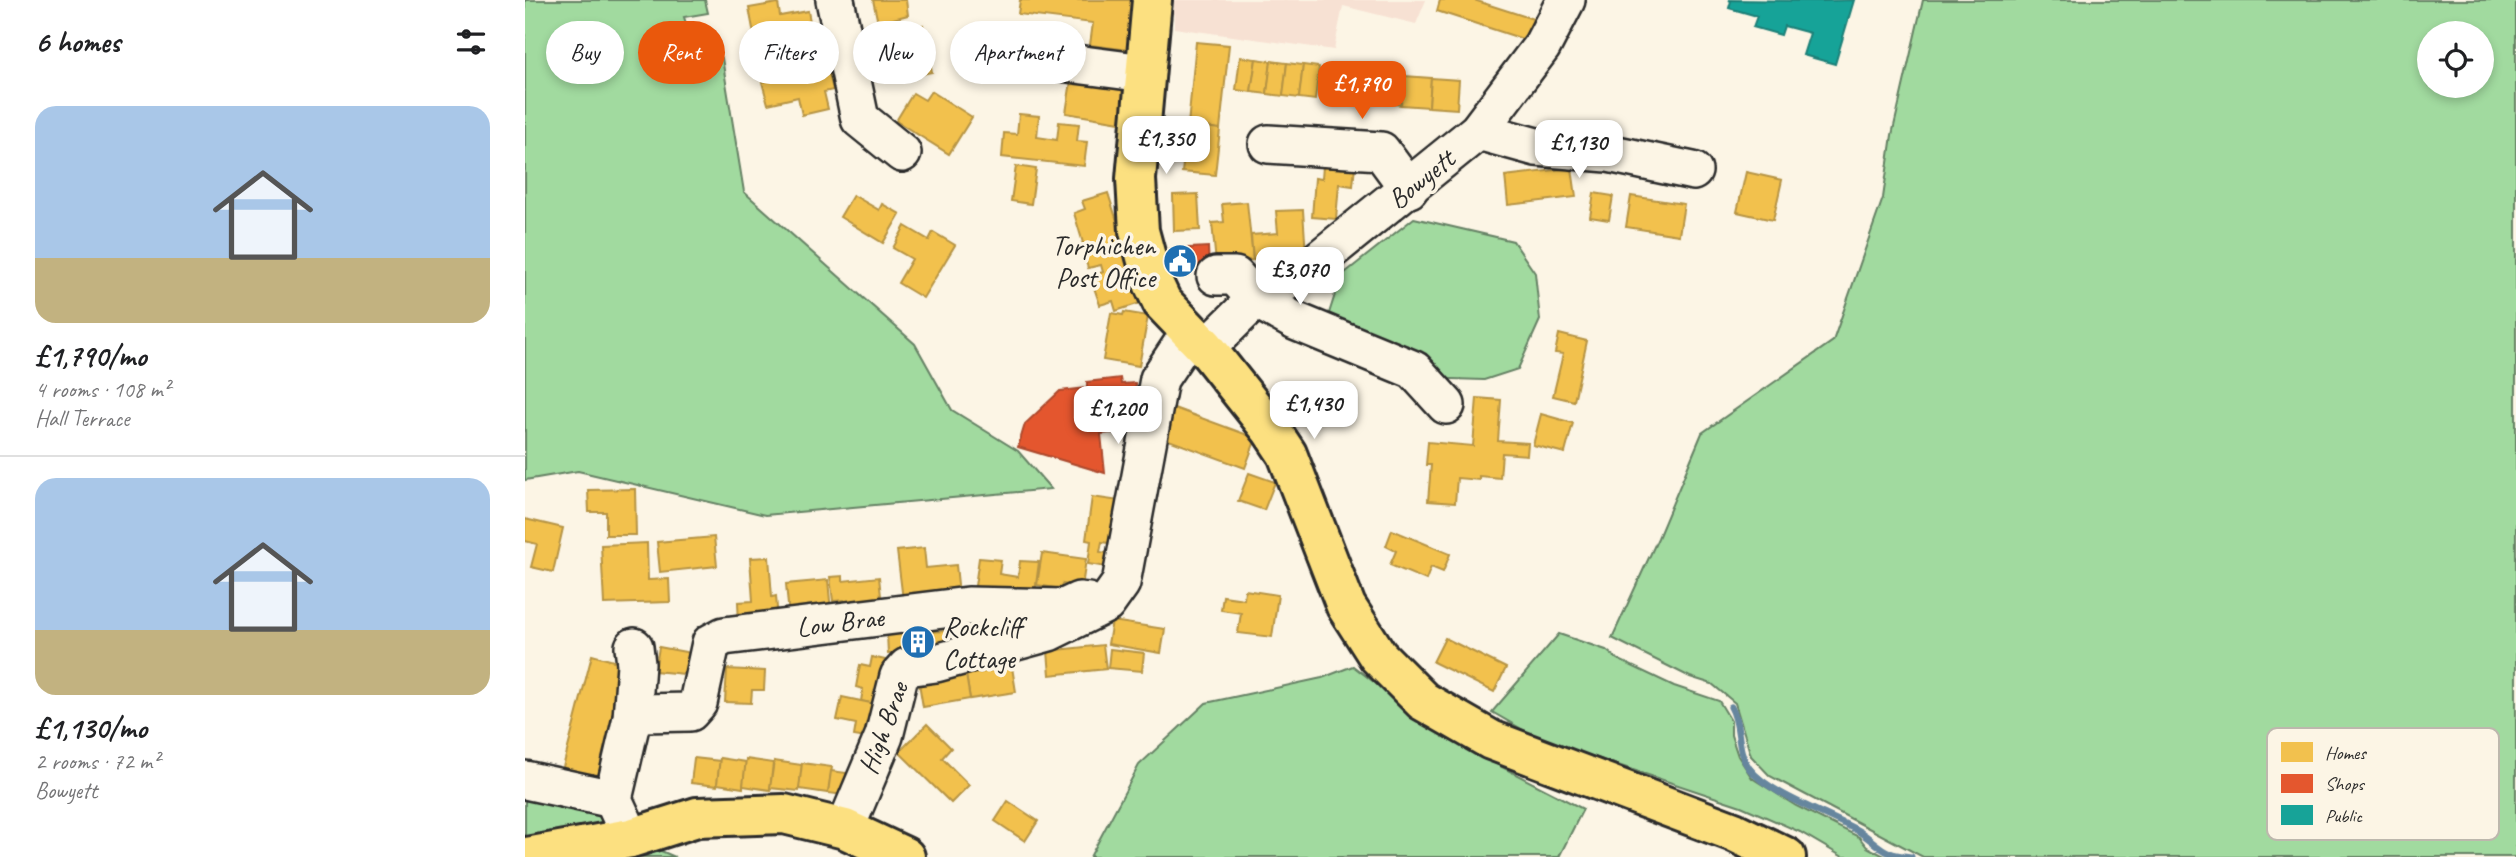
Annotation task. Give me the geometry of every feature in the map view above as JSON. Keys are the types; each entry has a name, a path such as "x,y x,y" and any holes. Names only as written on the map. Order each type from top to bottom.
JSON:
{"main road":[{"path":"1152,0 1136,179 1139,231 1153,283 1162,302 1199,341 1271,430 1287,454 1346,606 1378,656 1423,701 1492,740 1734,832 1786,857"},
{"path":"527,857 631,838 697,817 784,814 845,829 905,857"}],"street":[{"path":"835,0 860,119 902,153"},
{"name":"Bowyett","path":"1199,341 1256,299 1305,271 1478,131 1542,46 1566,0"},
{"path":"1086,65 1145,73"},
{"path":"1478,131 1536,147 1608,153 1693,171"},
{"path":"1268,144 1381,151 1409,189"},
{"path":"1216,275 1235,276 1256,299 1295,321 1414,370 1446,405"},
{"path":"1106,604 1121,583 1159,379 1181,346 1199,341"},
{"name":"Low Brae","path":"632,718 642,713 690,712 698,703 711,643 724,636 968,606 1064,608 1079,601 1106,604"},
{"name":"High Brae","path":"845,829 884,736 899,676 907,667 936,663 1049,632 1106,604"},
{"path":"631,838 613,799 632,718 636,664 634,647"},
{"path":"525,780 613,799"}],"shaded area":[{"path":"1174,0 1426,0 1416,24 1343,6 1334,50 1174,28"}],"green space":[{"path":"525,0 705,0 708,13 684,17 685,21 638,21 638,84 725,84 725,76 744,192 915,344 952,410 1018,451 1051,489 765,515 578,471 525,480"},
{"path":"1923,0 2516,0 2516,857 1923,857 1770,776 1751,756 1735,703 1712,684 1690,677 1612,638 1702,433 1833,341 1883,198 1892,135"},
{"path":"1414,218 1513,241 1535,273 1540,320 1518,369 1484,380 1420,378 1322,335 1341,276"},
{"path":"1559,634 1606,650 1617,659 1674,686 1719,701 1731,721 1731,735 1738,756 1752,778 1796,806 1859,837 1867,847 1886,857 1843,857 1800,832 1741,806 1537,738 1492,712"},
{"path":"1353,666 1448,739 1583,809 1559,857 1090,857 1139,765 1206,703 1322,678"},
{"path":"525,789 609,809 631,838 675,857 525,857"}],"building: Homes":[{"path":"873,0 906,0 908,15 878,21"},
{"path":"1020,0 1135,0 1129,50 1090,45 1093,23 1018,14"},
{"path":"1440,0 1474,0 1533,19 1526,40 1437,11"},
{"path":"778,3 780,16 808,11 810,21 751,21 749,8"},
{"path":"1196,42 1229,45 1220,129 1188,125"},
{"path":"1240,57 1256,59 1251,92 1236,90"},
{"path":"1256,59 1271,61 1267,94 1251,92"},
{"path":"1271,61 1287,63 1283,96 1267,94"},
{"path":"1287,63 1303,65 1299,98 1283,96"},
{"path":"1303,65 1319,67 1315,100 1299,98"},
{"path":"1327,70 1348,71 1346,100 1325,98"},
{"path":"1348,71 1376,74 1374,102 1346,100"},
{"path":"1376,74 1404,76 1401,105 1374,102"},
{"path":"1404,76 1431,78 1429,107 1401,105"},
{"path":"1431,78 1459,80 1457,109 1429,107"},
{"path":"763,84 832,84 833,90 824,92 828,109 802,115 798,97 768,104"},
{"path":"1071,84 1086,84 1126,91 1120,122 1066,113"},
{"path":"931,91 972,117 949,154 896,121 913,93 925,100"},
{"path":"1019,114 1039,116 1037,137 1057,140 1059,122 1079,124 1077,141 1087,142 1084,166 1002,157 1004,133 1017,134"},
{"path":"1188,125 1220,129 1215,175 1182,172"},
{"path":"1324,153 1356,156 1353,186 1339,184 1336,219 1312,217 1315,178 1322,179"},
{"path":"1016,166 1036,169 1031,204 1011,201"},
{"path":"1572,168 1576,197 1508,205 1505,176"},
{"path":"1746,172 1782,180 1773,220 1737,212"},
{"path":"1108,193 1143,302 1116,311 1113,301 1100,305 1090,276 1103,272 1101,265 1088,268 1074,213 1085,209 1082,201"},
{"path":"1594,193 1613,196 1609,220 1590,217"},
{"path":"1198,194 1200,230 1174,231 1173,195"},
{"path":"853,195 879,210 882,204 900,214 883,243 840,217"},
{"path":"1631,196 1684,204 1679,235 1626,227"},
{"path":"1247,202 1253,260 1216,263 1212,223 1224,222 1222,204"},
{"path":"1303,210 1306,256 1253,260 1251,235 1278,233 1276,211"},
{"path":"905,226 929,240 933,232 955,245 923,298 898,283 912,259 893,248"},
{"path":"1124,312 1148,316 1139,366 1103,360 1111,313 1123,315"},
{"path":"1559,334 1587,341 1574,401 1553,396 1563,354 1555,353"},
{"path":"1477,398 1501,400 1498,441 1528,443 1527,455 1502,453 1500,478 1457,478 1455,503 1428,501 1431,465 1426,465 1428,442 1473,446"},
{"path":"1174,408 1256,438 1245,468 1163,438"},
{"path":"1541,414 1573,423 1565,453 1533,445"},
{"path":"1249,473 1275,482 1264,510 1238,501"},
{"path":"635,489 636,535 606,535 606,512 589,512 588,490"},
{"path":"1092,497 1120,501 1114,544 1102,542 1100,552 1115,554 1113,568 1088,564 1091,541 1086,540"},
{"path":"525,519 563,528 553,572 531,567 537,544 525,541"},
{"path":"1392,530 1450,554 1443,572 1431,567 1426,580 1390,565 1396,551 1386,546"},
{"path":"714,537 717,566 660,572 657,542"},
{"path":"647,543 648,580 669,579 670,602 604,604 601,545"},
{"path":"924,548 926,568 956,565 959,594 903,600 897,551"},
{"path":"1042,553 1086,559 1082,587 1062,584 1061,589 1037,585"},
{"path":"769,557 772,597 776,596 778,621 739,624 738,602 753,601 750,558"},
{"path":"979,558 1001,560 999,574 1018,577 1020,561 1039,562 1034,600 974,593"},
{"path":"843,576 843,581 879,577 882,606 845,610 844,600 833,601 830,577"},
{"path":"828,580 831,612 789,616 786,584"},
{"path":"1245,590 1278,595 1272,637 1238,633 1241,613 1221,610 1223,596 1244,599"},
{"path":"1112,621 1165,629 1161,653 1108,644"},
{"name":"Rockcliff Cottage","path":"947,631 948,650 888,654 887,634"},
{"path":"1445,638 1506,668 1494,692 1433,662"},
{"path":"1103,645 1106,669 1050,675 1048,651"},
{"path":"659,647 707,656 704,676 655,671"},
{"path":"1110,649 1144,653 1142,671 1108,668"},
{"path":"592,655 628,665 597,784 561,775"},
{"path":"872,657 894,662 885,706 861,701 863,689 856,687 860,665 870,667"},
{"path":"1012,667 1016,692 970,699 966,675"},
{"path":"727,669 765,671 764,690 752,690 751,703 725,702"},
{"path":"966,675 970,699 923,707 919,683"},
{"path":"842,697 885,706 878,740 854,736 856,724 837,720"},
{"path":"927,724 951,748 942,758 969,785 951,803 899,752"},
{"path":"694,758 720,761 717,786 691,783"},
{"path":"720,758 746,762 743,788 717,784"},
{"path":"746,759 773,763 770,790 743,786"},
{"path":"774,761 802,765 799,791 770,788"},
{"path":"802,763 832,767 828,793 799,789"},
{"path":"831,771 847,773 844,795 828,793"},
{"path":"1008,801 1038,821 1025,841 995,821"}],"building: Shops":[{"path":"1208,247 1209,269 1171,271 1170,249"},
{"path":"1120,378 1121,384 1135,383 1138,414 1123,416 1125,431 1101,434 1105,473 1018,447 1025,424 1060,391 1087,388 1087,382"}],"building: Public":[{"path":"1729,0 1854,0 1835,64 1803,55 1810,33 1784,26 1781,35 1753,27 1757,16 1729,8"}],"waterway":[{"path":"1731,707 1745,761 1758,778 1785,795 1860,832 1886,851 1911,857"}],"place":[{"name":"Torphichen Post Office","path":"1180,261"},
{"name":"Rockcliff Cottage","path":"918,642"}]}
